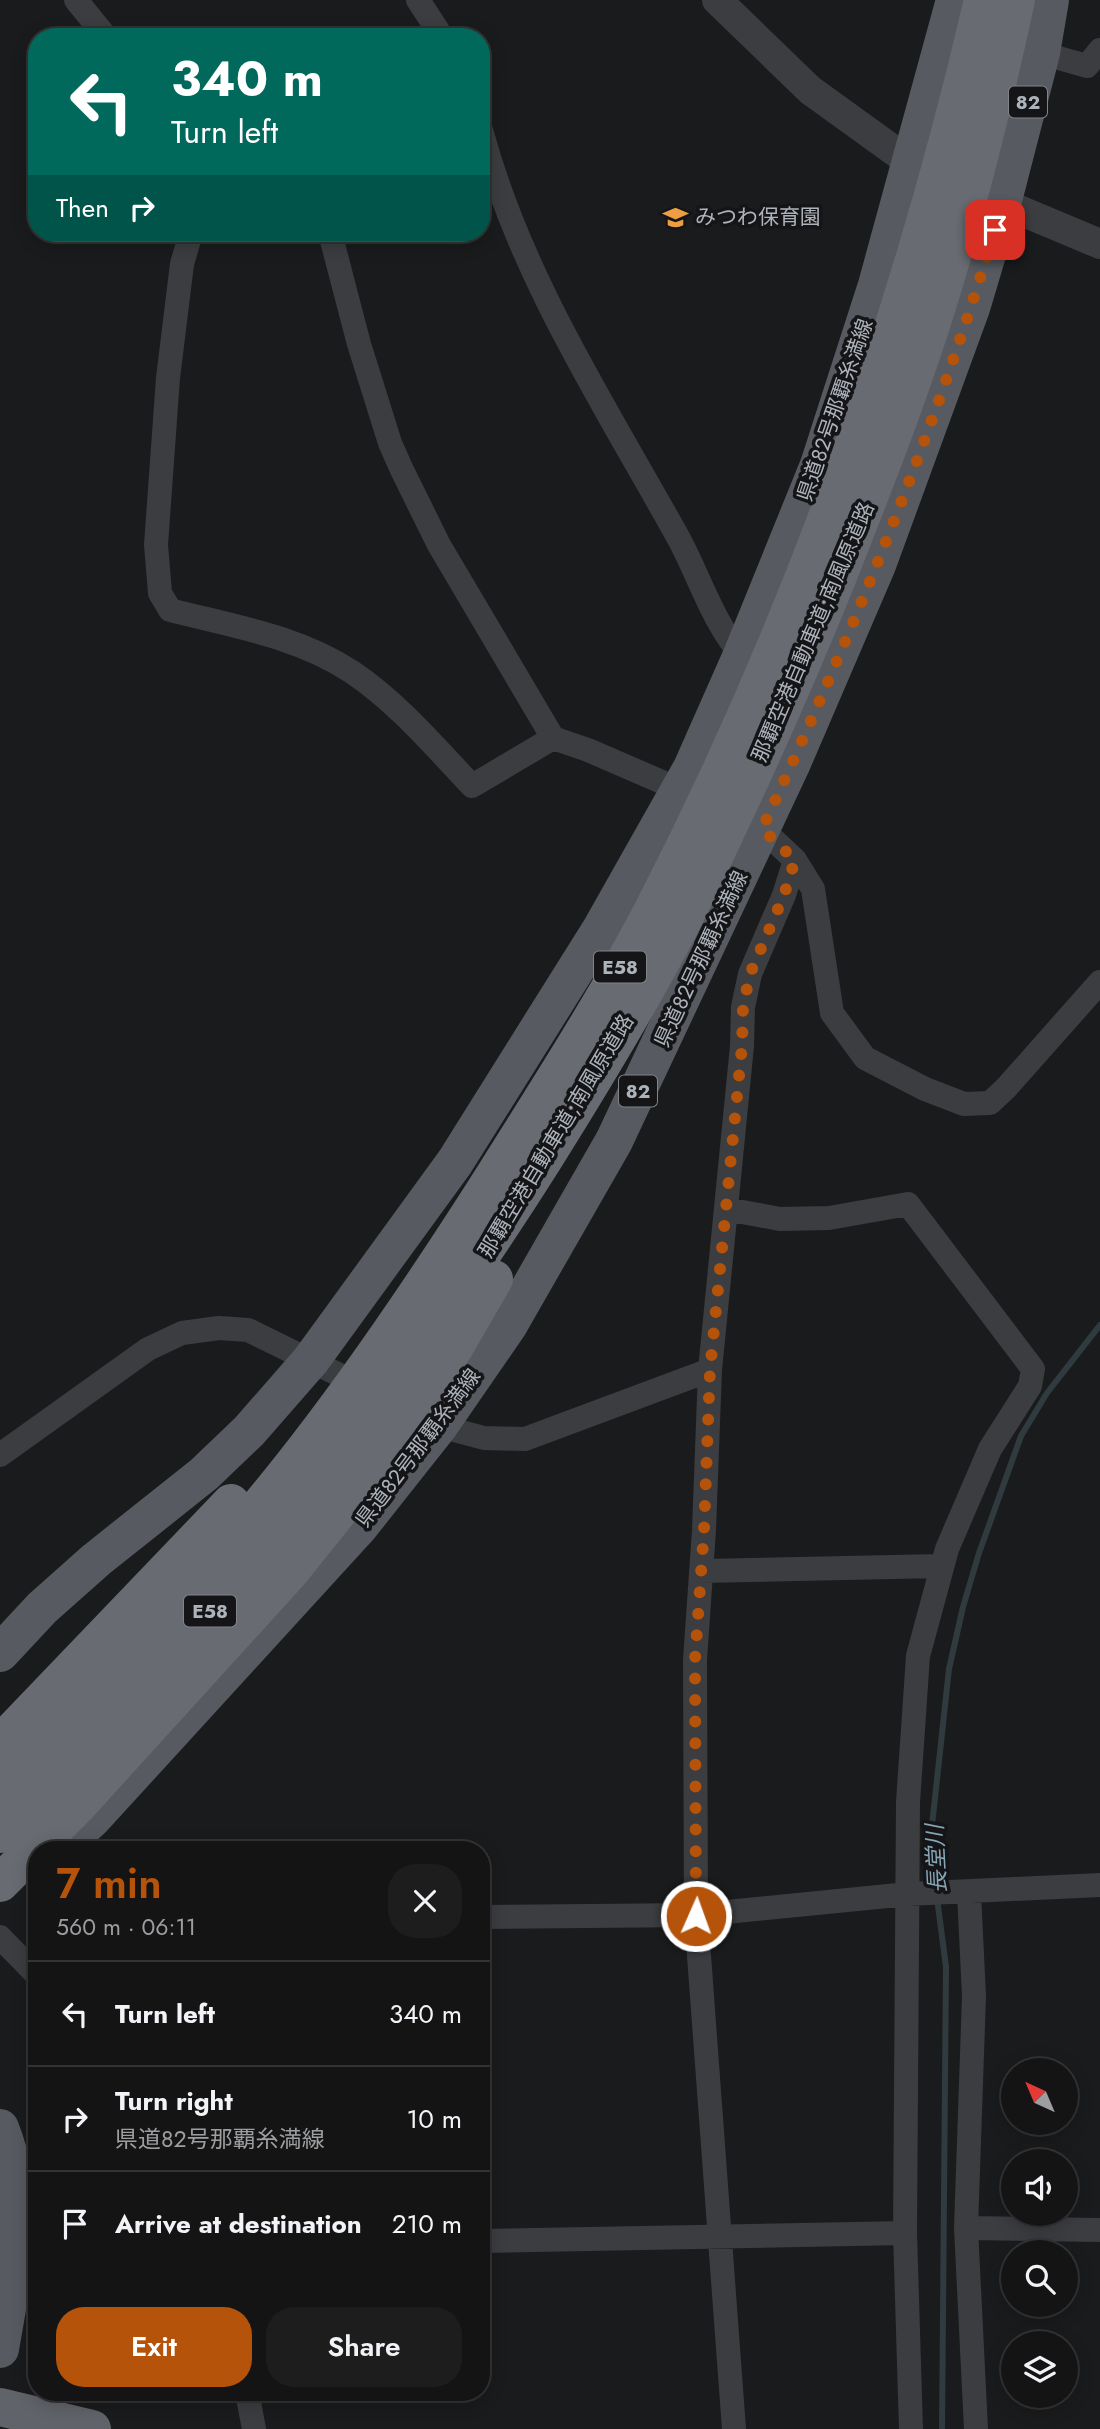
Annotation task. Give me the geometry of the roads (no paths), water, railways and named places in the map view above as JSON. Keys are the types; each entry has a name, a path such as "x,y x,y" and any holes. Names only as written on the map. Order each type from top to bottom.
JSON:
{"highway":[{"name":"那覇空港自動車道;南風原道路","path":"0,1835 137,1695 237,1580 319,1481 477,1265 581,1069 723,764 786,618 847,463 908,285 960,100 982,0"},
{"name":"那覇空港自動車道;南風原道路","path":"0,1791 121,1664 211,1564 293,1464 581,1069 679,927 752,778 879,474 941,292 992,109 1016,0"},
{"path":"0,1744 244,1489 581,1069"},
{"path":"42,1841 290,1572 382,1457 454,1348 509,1252 581,1069"},
{"path":"0,1883 28,1855"},
{"path":"0,2407 92,2429"}],"main road":[{"name":"県道82号那覇糸満線","path":"0,1653 41,1608 86,1568 204,1474 249,1431 312,1360 455,1162 601,929 692,768 742,655 818,465 877,285 955,0"},
{"name":"県道82号那覇糸満線","path":"68,1841 92,1819 359,1527 439,1426 508,1326 614,1141 762,829 877,565 967,320 1002,204 1041,52 1050,0"},
{"path":"0,1901 28,1877"},
{"path":"0,2128 15,2179 18,2219 0,2348"}],"street":[{"path":"76,0 99,28"},
{"path":"418,0 436,28"},
{"path":"717,0 810,90 912,163 1100,244"},
{"path":"1041,52 1087,66 1100,50"},
{"path":"490,159 506,211 548,303 689,557 730,642 742,655"},
{"path":"188,242 182,264 167,378 156,545 160,593 170,610 285,639 351,671 389,699 472,786 553,738"},
{"path":"332,242 359,344 390,443 401,468 439,545 553,738 680,790 762,829 795,860 813,889 832,1013 865,1058 925,1089 964,1104 990,1103 1100,982"},
{"path":"734,2429 696,1916 695,1660 710,1370 742,1046 743,1007 750,974 784,895 795,860"},
{"path":"726,1209 780,1219 829,1218 908,1204 1033,1369 1030,1386 990,1448 942,1566 918,1656 908,1802 905,2233 911,2429"},
{"path":"0,1455 148,1349 182,1333 219,1328 248,1330 439,1426 484,1438 525,1439 710,1370"},
{"path":"701,1571 942,1566"},
{"path":"490,1917 696,1916 908,1895 1100,1885"},
{"path":"969,1893 974,1996 966,2228 975,2429"},
{"path":"0,1937 28,1967"},
{"path":"966,2228 1100,2230"},
{"path":"490,2241 905,2233"},
{"path":"249,2401 254,2429"}],"waterway":[{"name":"長堂川","path":"936,1887 930,1844 949,1669 963,1607 979,1553 1021,1436 1047,1393 1100,1325"},
{"name":"長堂川","path":"937,1898 946,1967 942,2429"}],"place":[{"name":"みつわ保育園","path":"675,217"}]}
